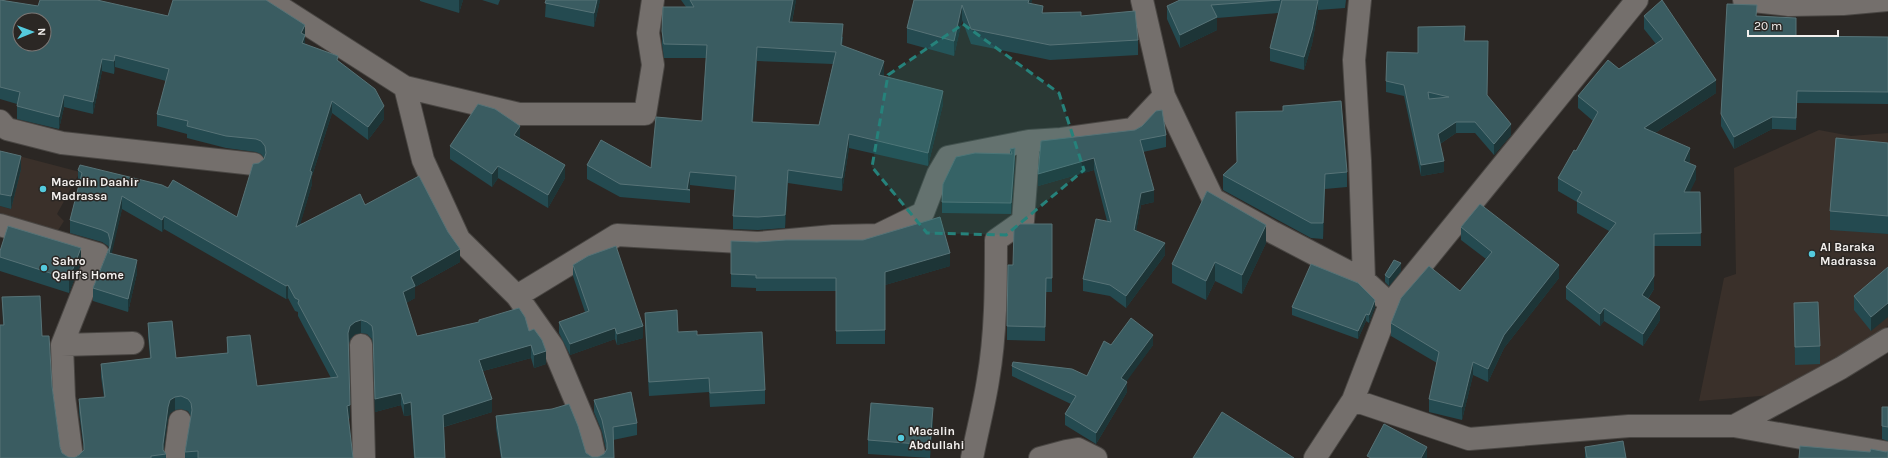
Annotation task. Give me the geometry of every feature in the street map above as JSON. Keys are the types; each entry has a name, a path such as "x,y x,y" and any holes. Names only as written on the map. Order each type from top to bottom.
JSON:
{"street":[{"path":"269,0 405,88 519,114 645,114 654,65 648,33 653,0"},
{"path":"1142,0 1164,96 1213,199 1274,234 1364,280 1390,304"},
{"path":"1360,0 1354,60 1360,161 1364,280"},
{"path":"1315,458 1353,400 1390,304 1637,0"},
{"path":"1744,0 1789,5 1843,4 1888,0"},
{"path":"405,88 423,160 459,239 517,296 553,347 590,435 595,458"},
{"path":"517,296 617,236 758,243 833,236 878,235 923,213 938,174 948,157 1029,141 1061,139 1133,129 1164,96"},
{"path":"0,121 7,129 62,143 254,164"},
{"path":"972,458 988,381 992,351 996,304 996,240 1023,221 1029,141"},
{"path":"0,225 98,254 62,346 64,397 72,458"},
{"path":"1734,426 1841,368 1888,339"},
{"path":"62,346 132,343"},
{"path":"361,345 364,458"},
{"path":"1353,400 1469,439 1629,426 1734,426 1888,453"},
{"path":"175,458 180,421"},
{"path":"1040,458 1066,451 1078,450 1096,458"}],"highlighted area":[{"path":"963,24 1059,93 1084,170 1006,235 927,233 872,167 888,75"}],"shaded area":[{"name":"Al Baraka Madrassa","path":"1819,130 1851,136 1888,133 1888,161 1830,229 1888,234 1888,326 1874,339 1772,395 1699,401 1724,278 1736,274 1734,168"},
{"name":"Macalin Daahir Madrassa","path":"0,151 80,172 57,214 64,221 55,235 0,213 0,206 11,209"}],"building":[{"path":"0,0 38,6 40,0 97,0 168,16 173,0 266,0 305,25 301,33 305,35 302,43 338,56 337,60 375,89 384,106 368,127 332,101 310,171 312,172 296,227 360,194 365,205 419,176 448,232 460,249 411,277 415,286 403,292 417,336 479,322 479,320 519,308 525,317 529,331 534,329 542,340 546,351 534,355 531,345 479,360 492,399 443,415 445,458 415,458 411,402 404,404 401,393 375,399 372,326 361,320 350,326 348,333 350,405 347,406 353,458 198,458 198,451 185,452 192,410 191,403 188,399 181,396 170,400 168,407 163,444 163,450 166,454 151,456 151,458 74,458 84,450 79,399 105,397 101,364 151,358 148,323 172,321 176,358 228,353 227,337 250,335 257,386 338,377 298,303 299,300 295,298 288,285 286,286 164,216 162,220 122,196 109,253 137,260 128,299 93,288 110,246 108,233 70,220 82,173 78,170 80,165 162,185 168,188 173,180 237,217 253,164 259,163 264,159 266,153 265,146 261,141 256,139 226,136 187,126 188,121 157,114 169,69 115,55 114,61 102,59 93,102 64,95 59,117 17,106 20,92 0,87"},
{"path":"546,0 597,0 594,13 545,3"},
{"path":"690,0 793,0 789,22 843,24 841,45 884,61 879,75 943,91 928,153 849,134 842,178 788,170 785,215 758,217 733,216 736,176 690,172 687,189 690,190 620,184 587,165 601,140 651,168 656,117 702,121 707,45 664,44 662,31 663,7 694,7","holes":["757,47 836,52 819,125 752,122"]},
{"path":"914,0 1029,0 1028,3 1043,6 1042,13 1081,12 1081,16 1135,11 1138,40 1050,45 971,29 962,5 954,41 907,28"},
{"path":"1180,0 1280,0 1211,5 1217,17 1180,35 1167,6"},
{"path":"1282,0 1318,0 1312,30 1304,57 1270,48"},
{"path":"1662,0 1716,80 1644,128 1690,148 1684,161 1696,166 1684,192 1700,192 1701,233 1654,234 1654,276 1642,295 1660,307 1643,334 1604,308 1600,314 1566,287 1616,223 1577,201 1582,192 1558,178 1574,150 1576,151 1598,112 1578,96 1608,60 1619,69 1663,39 1644,16"},
{"path":"1727,4 1757,5 1756,16 1796,18 1796,36 1888,37 1888,92 1797,91 1796,118 1772,117 1734,137 1721,114"},
{"path":"1465,26 1464,41 1488,41 1487,95 1511,124 1494,144 1475,122 1456,122 1438,134 1444,161 1421,165 1404,85 1386,81 1387,52 1418,53 1418,27","holes":["1428,92 1449,97 1429,99"]},
{"path":"1341,101 1347,172 1325,174 1323,223 1311,223 1223,175 1237,162 1236,112 1283,111 1283,106"},
{"path":"478,104 495,109 520,126 514,135 565,165 548,195 498,166 492,174 450,146"},
{"path":"1162,110 1166,135 1140,140 1154,190 1141,193 1134,230 1165,243 1126,296 1110,285 1083,279 1096,219 1111,222 1094,158 1038,174 1041,141 1135,130 1142,126 1156,111"},
{"path":"1836,138 1888,143 1888,216 1830,211"},
{"path":"1015,148 1011,203 942,202 943,184 956,157 975,153 1012,154 1010,149"},
{"path":"0,151 21,156 11,196 0,194"},
{"path":"1207,191 1266,225 1242,275 1215,262 1206,281 1172,264"},
{"path":"1480,204 1559,265 1504,335 1488,369 1473,362 1462,407 1429,399 1439,352 1391,323 1401,298 1429,266 1460,291 1492,252 1461,227"},
{"path":"940,217 950,253 885,272 885,330 836,331 836,278 756,278 756,275 731,274 731,241 863,240"},
{"path":"1020,224 1052,224 1052,278 1046,278 1045,327 1007,326 1008,265 1013,265 1014,229"},
{"path":"8,226 81,248 69,279 0,257 0,251"},
{"path":"616,246 643,326 617,334 615,328 570,344 559,322 589,311 573,265 588,256"},
{"path":"1394,260 1401,263 1389,278 1385,275"},
{"path":"1311,264 1358,283 1375,300 1369,315 1366,314 1358,331 1292,307"},
{"path":"1888,267 1888,303 1871,317 1854,296"},
{"path":"40,296 42,336 49,336 52,386 60,447 62,453 68,457 74,458 0,458 0,325 4,325 2,297"},
{"path":"1818,302 1820,346 1795,347 1794,303"},
{"path":"677,310 678,332 697,331 697,335 762,332 765,390 710,393 709,378 649,382 645,313"},
{"path":"1131,318 1153,335 1121,378 1127,382 1096,433 1065,414 1076,396 1012,366 1013,362 1072,369 1087,376 1104,341 1111,345"},
{"path":"631,392 637,423 613,427 614,458 502,458 496,416 552,409 569,404 578,426 586,453 592,457 598,457 604,454 607,449 607,443 602,420 594,400"},
{"name":"Macalin Abdullahi","path":"871,403 933,408 930,445 868,440"},
{"path":"1882,407 1888,407 1888,427 1882,426"},
{"path":"1222,412 1294,458 1193,458"},
{"path":"1384,424 1427,447 1421,458 1371,458 1367,456"},
{"path":"1623,441 1626,458 1587,458 1585,447"},
{"path":"1800,446 1870,452 1871,449 1886,452 1888,451 1888,458 1799,458"}],"place":[{"name":"Macalin Daahir Madrassa","path":"43,189"},
{"name":"Al Baraka Madrassa","path":"1812,254"},
{"name":"Sahro Qalif's Home","path":"44,268"},
{"name":"Macalin Abdullahi","path":"901,438"}]}
